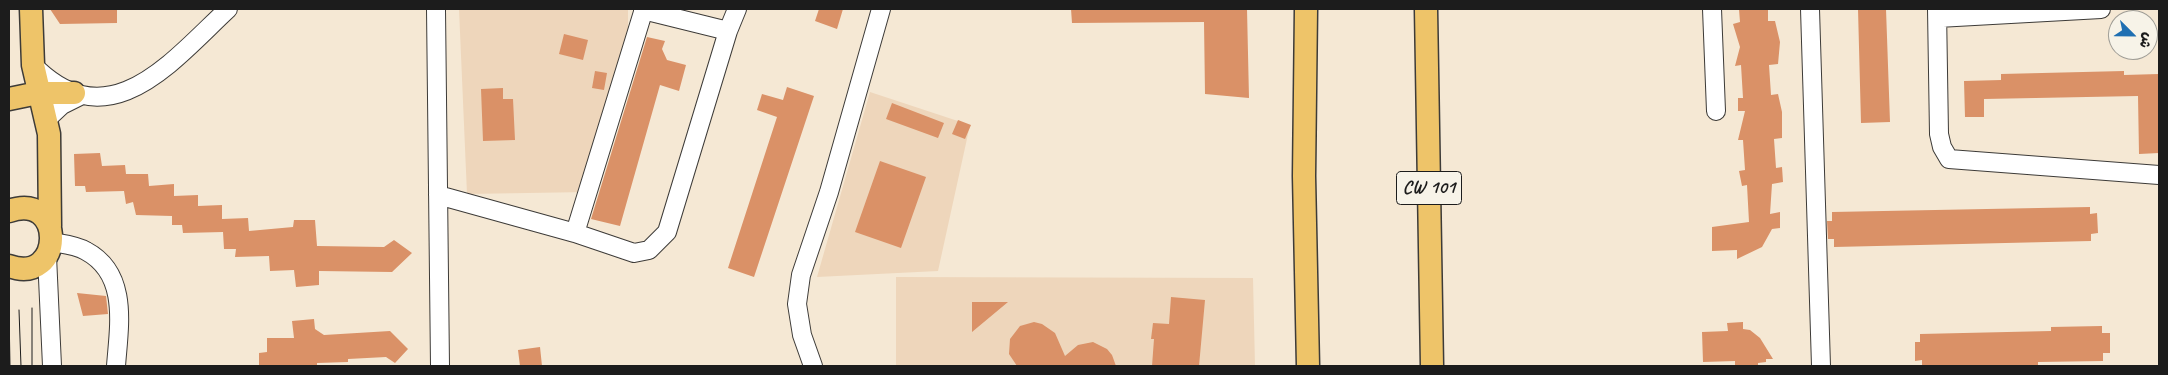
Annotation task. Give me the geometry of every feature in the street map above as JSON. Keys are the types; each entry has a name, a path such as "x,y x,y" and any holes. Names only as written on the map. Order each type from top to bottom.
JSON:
{"main road":[{"path":"9,266 24,269 33,267 50,241 49,140 33,65 30,9"},
{"path":"1306,9 1304,176 1308,366"},
{"name":"CW 101","path":"1426,9 1432,366"},
{"path":"9,98 38,92 78,94"},
{"path":"9,211 17,208 36,212 44,218 50,241"}],"street":[{"path":"33,65 52,82 78,94 113,95 129,91 159,74 228,9"},
{"path":"436,9 440,366"},
{"path":"575,233 644,9 728,31"},
{"path":"438,195 575,233 634,253 649,250 667,232 728,31 737,9"},
{"path":"813,366 802,335 797,304 801,275 830,192 881,9"},
{"path":"1712,9 1716,112"},
{"path":"1810,9 1821,366"},
{"path":"2101,9 1938,14 1939,134 1942,147 1949,159 2159,175"},
{"path":"46,120 62,105 78,94"},
{"path":"52,366 50,241 86,251 108,271 117,288 120,316 116,366"}],"shaded area":[{"path":"459,9 628,9 628,45 588,192 467,194"},
{"path":"870,92 970,125 938,271 817,277"},
{"path":"896,277 1253,278 1255,366 896,366"}],"building":[{"path":"50,9 117,9 117,23 60,24"},
{"path":"819,9 843,9 837,29 815,21"},
{"path":"1071,9 1247,9 1249,98 1205,94 1204,22 1072,23"},
{"path":"1739,9 1768,9 1768,21 1775,21 1780,42 1778,64 1769,65 1771,95 1778,94 1782,112 1782,138 1774,139 1776,168 1782,167 1783,182 1772,184 1770,214 1780,212 1780,228 1772,229 1762,247 1737,259 1737,250 1712,251 1712,227 1749,222 1747,185 1742,186 1739,171 1745,170 1743,140 1738,140 1745,111 1738,111 1738,98 1743,98 1741,65 1735,66 1740,47 1733,24 1740,22"},
{"path":"1858,9 1886,9 1890,122 1861,123"},
{"path":"564,34 588,40 583,60 559,54"},
{"path":"647,37 665,41 662,49 667,60 686,65 679,91 660,85 620,226 591,219"},
{"path":"595,71 607,73 604,90 592,88"},
{"path":"2124,71 2124,75 2159,74 2159,153 2139,154 2138,96 1984,99 1984,117 1965,117 1964,81 2001,80 2001,74"},
{"path":"787,87 814,96 754,277 728,268 777,117 757,110 762,94 783,100"},
{"path":"503,88 503,99 513,99 515,140 483,141 481,89"},
{"path":"892,103 944,123 938,138 886,119"},
{"path":"958,120 971,125 965,139 952,134"},
{"path":"100,153 102,166 125,165 126,174 148,174 149,186 174,184 174,196 198,195 198,206 222,205 222,219 248,218 249,231 293,227 294,220 315,220 317,246 384,247 394,240 412,253 392,272 319,271 319,285 296,287 294,270 270,271 269,256 235,257 236,249 224,249 223,232 183,233 182,225 172,225 172,216 136,215 133,202 126,204 124,191 86,192 85,186 75,186 74,154"},
{"path":"880,161 926,177 901,248 855,232"},
{"path":"2090,207 2090,214 2097,213 2098,233 2091,234 2091,241 1834,247 1834,239 1828,239 1827,221 1832,221 1832,212"},
{"path":"77,293 106,296 108,314 83,316"},
{"path":"1171,297 1205,300 1199,366 1152,366 1154,339 1151,339 1153,323 1169,324"},
{"path":"972,302 1008,302 972,332"},
{"path":"314,319 315,329 324,335 390,331 408,349 395,363 386,357 348,359 348,362 317,363 317,366 259,366 259,353 267,352 267,338 294,338 292,321"},
{"path":"1034,322 1042,324 1055,333 1065,356 1078,345 1093,342 1107,349 1112,355 1116,366 1017,366 1009,354 1010,339 1020,326"},
{"path":"1743,322 1743,329 1750,330 1760,338 1773,359 1766,359 1766,362 1758,363 1758,366 1735,366 1735,361 1703,362 1702,332 1728,331 1727,323"},
{"path":"2102,326 2102,333 2110,333 2110,353 2103,353 2103,361 2038,362 2038,366 1922,366 1922,360 1915,361 1915,342 1920,342 1920,334 2051,331 2051,327"},
{"path":"540,347 542,366 520,366 518,350"}],"tram line":[{"path":"32,308 32,366"},
{"path":"9,310 10,366"},
{"path":"19,310 21,366"}]}
